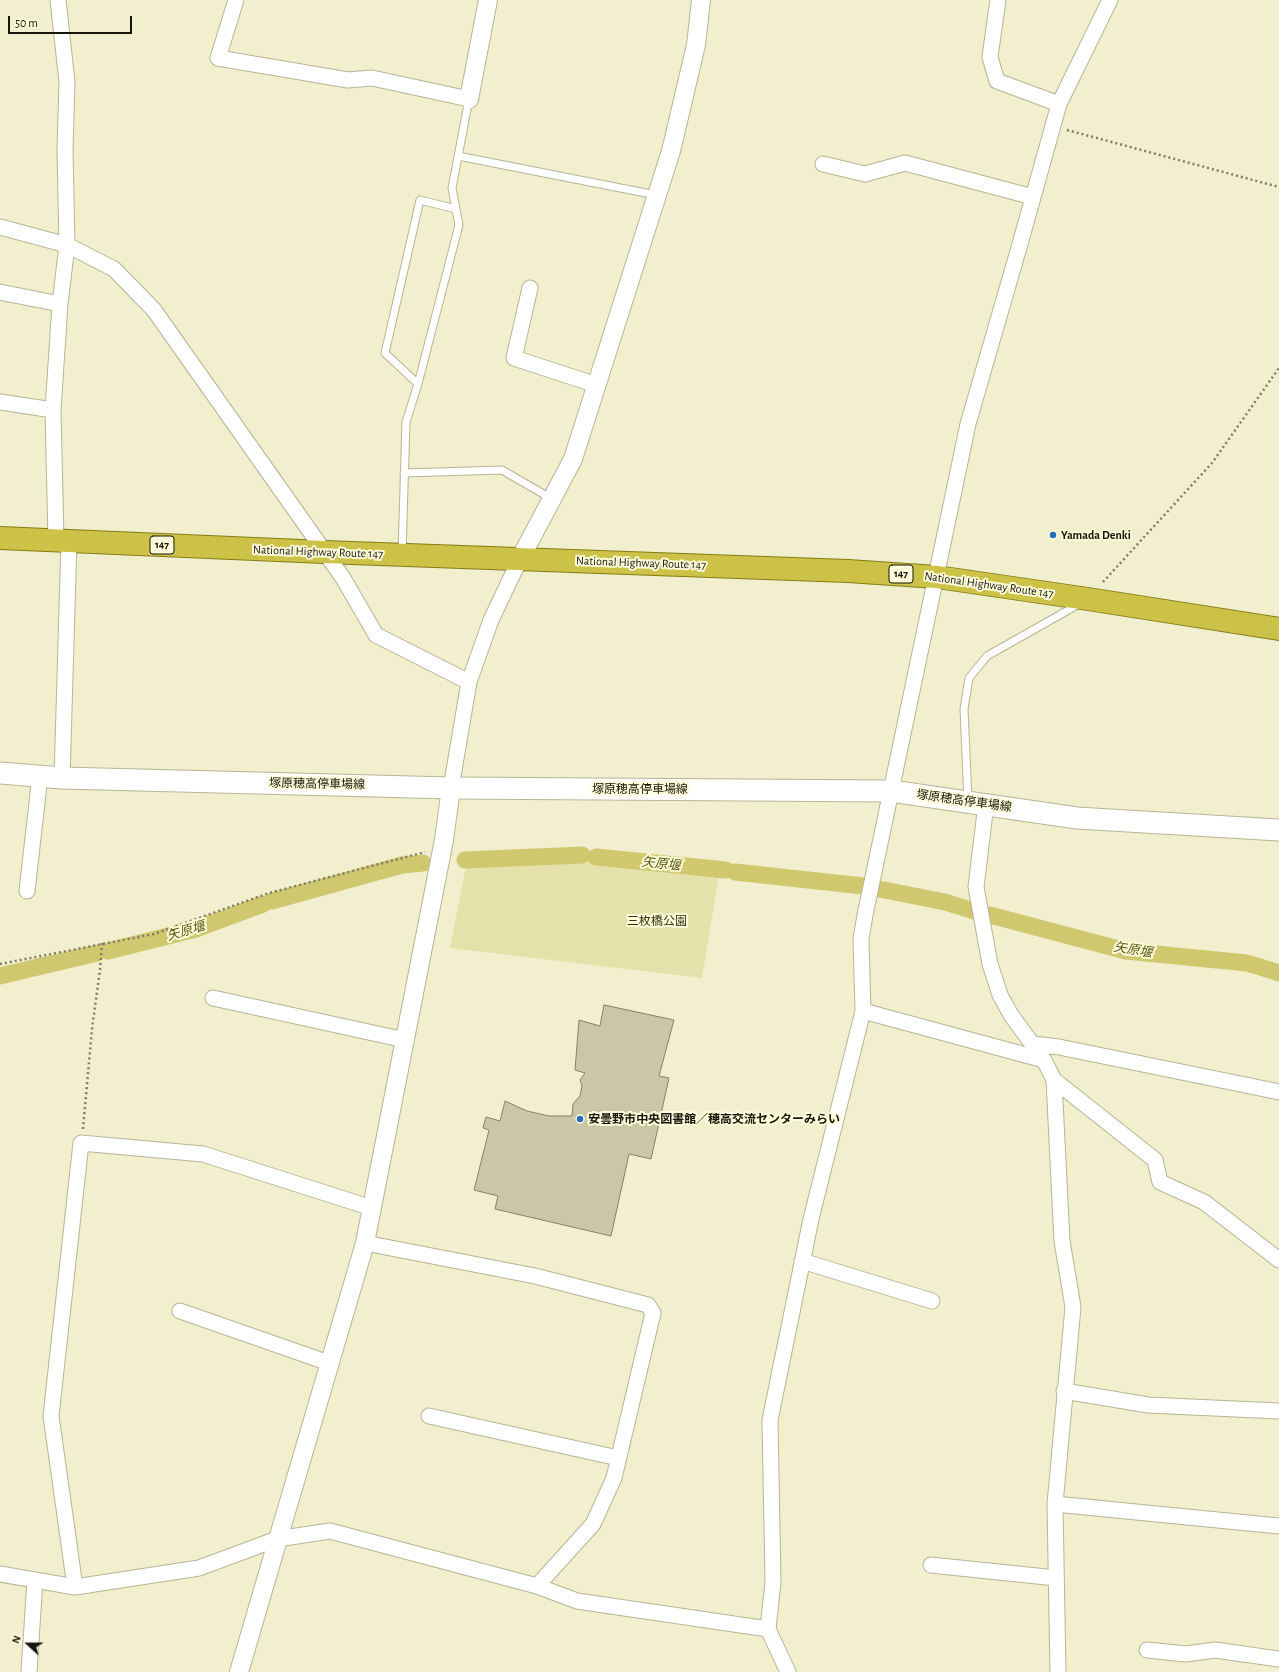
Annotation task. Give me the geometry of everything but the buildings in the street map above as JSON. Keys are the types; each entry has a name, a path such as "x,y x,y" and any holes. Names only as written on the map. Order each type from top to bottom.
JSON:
{"highway":[{"name":"National Highway Route 147","path":"0,538 324,552 848,571 937,576 1088,598 1279,629"}],"main road":[{"name":"塚原穂高停車場線","path":"0,773 62,778 451,788 891,791 977,802 1077,818 1279,830"}],"street":[{"path":"58,0 67,82 65,149 67,245 60,304 53,410 62,541 62,778"},
{"path":"236,0 218,58 348,80 372,78 469,99 488,0"},
{"path":"239,1672 365,1243 444,840 451,788 469,682 491,620 520,559 573,459 671,151 696,44 701,0"},
{"path":"998,0 990,57 997,81 1059,104"},
{"path":"788,1672 768,1629 773,1582 770,1420 811,1219 863,1011 861,940 865,915 968,424 1059,104 1110,0"},
{"path":"823,164 865,174 905,163 1033,198"},
{"path":"0,227 67,245 114,269 154,310 343,578 376,635 469,682"},
{"path":"530,288 514,358 597,385"},
{"path":"0,292 60,304"},
{"path":"0,402 53,410"},
{"path":"27,891 40,776"},
{"path":"977,802 976,887 990,964 1000,995 1011,1015 1044,1060 1054,1080 1062,1241 1073,1307 1064,1391 1055,1504 1058,1672"},
{"path":"213,998 405,1040"},
{"path":"863,1011 1044,1060"},
{"path":"1033,1044 1059,1047 1279,1092"},
{"path":"1054,1080 1155,1160 1160,1182 1204,1202 1279,1260"},
{"path":"75,1587 51,1416 82,1144 203,1154 372,1208"},
{"path":"365,1243 535,1276 648,1305 653,1313 614,1478 593,1524 537,1586"},
{"path":"802,1261 932,1301"},
{"path":"180,1311 329,1363"},
{"path":"1064,1391 1148,1405 1279,1411"},
{"path":"429,1416 618,1458"},
{"path":"1055,1504 1279,1526"},
{"path":"0,1574 75,1587 199,1568 277,1539 330,1531 537,1586 577,1601 768,1629"},
{"path":"931,1565 1056,1578"},
{"path":"29,1672 36,1580"},
{"path":"1147,1650 1186,1654 1215,1650 1279,1659"}],"lane":[{"path":"402,555 406,422 418,384 459,225 452,188 469,99"},
{"path":"458,156 657,196"},
{"path":"418,384 385,353 420,200 456,209"},
{"path":"404,473 502,470 552,499"},
{"path":"977,802 964,709 970,678 986,656 1088,598"}],"path":[{"path":"1053,126 1279,187"},
{"path":"1088,598 1212,463 1279,368"},
{"path":"0,964 154,934 269,893 422,852 428,852"},
{"path":"82,1144 86,1083 102,943"}],"green space":[{"name":"三枚橋公園","path":"571,860 719,875 702,978 450,948 466,866"}],"waterway":[{"name":"矢原堰","path":"465,860 582,855"},
{"name":"矢原堰","path":"596,857 726,870"},
{"name":"矢原堰","path":"272,901 402,865 423,863"},
{"name":"矢原堰","path":"735,872 863,886"},
{"name":"矢原堰","path":"879,889 945,902 974,911"},
{"name":"矢原堰","path":"108,951 196,929 263,904"},
{"name":"矢原堰","path":"990,915 1126,951 1247,963 1279,973"},
{"name":"矢原堰","path":"0,976 97,953"}],"place":[{"name":"Yamada Denki","path":"1053,535"},
{"name":"安曇野市中央図書館／穂高交流センターみらい","path":"580,1119"}]}
